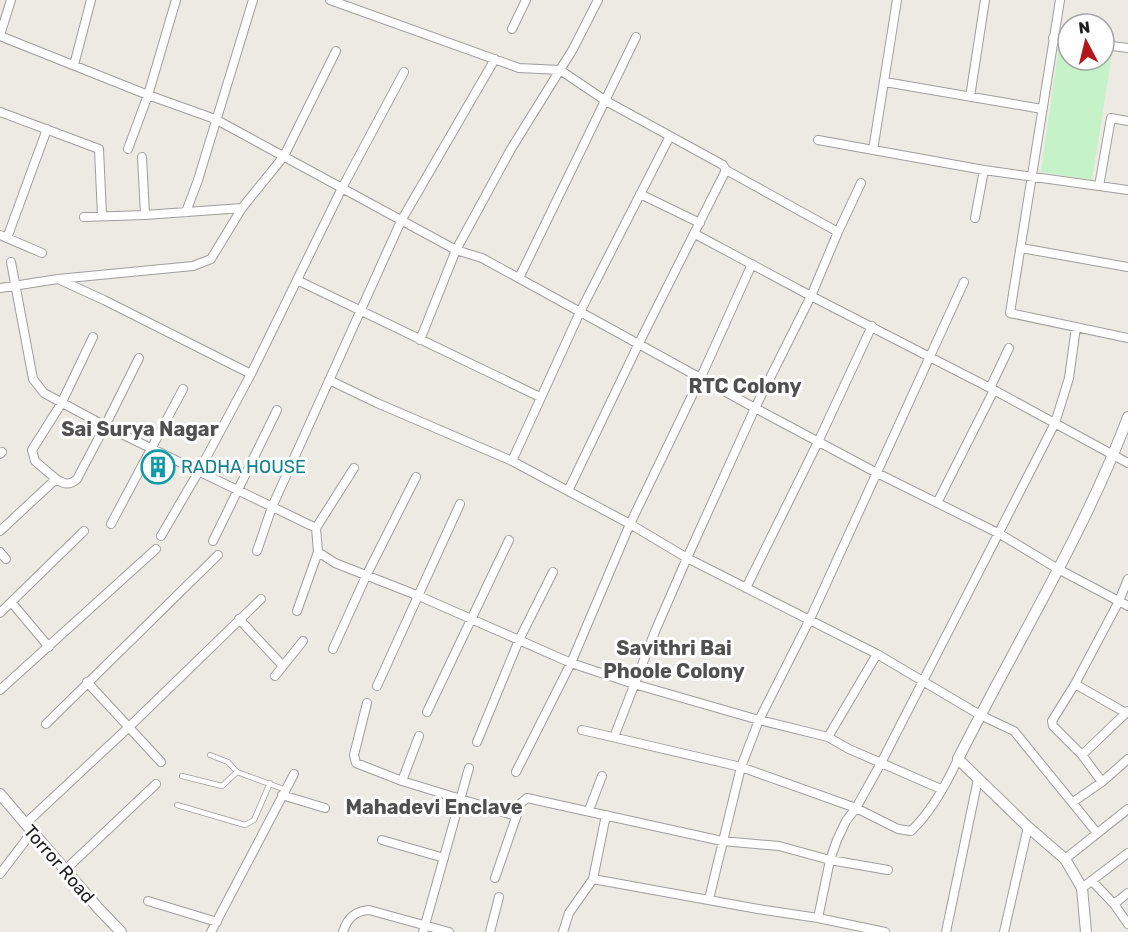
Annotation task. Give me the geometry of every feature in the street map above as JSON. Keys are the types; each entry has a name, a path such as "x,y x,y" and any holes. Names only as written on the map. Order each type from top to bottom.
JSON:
{"street":[{"path":"11,0 0,36 215,119 456,250 482,258 878,474 1000,534 1058,569 1128,606"},
{"path":"74,65 91,0"},
{"path":"128,149 148,95 176,0"},
{"path":"186,212 253,0"},
{"path":"330,0 519,68 560,70 606,101 838,232"},
{"path":"512,29 526,0"},
{"path":"420,340 456,250 511,149 573,49 598,0"},
{"path":"873,150 897,0"},
{"path":"970,97 985,0"},
{"path":"1060,0 1010,313 1128,338"},
{"path":"519,278 636,37"},
{"path":"0,288 58,279 202,264 211,259 243,208 284,156 336,51"},
{"path":"257,551 272,507 401,221 495,59"},
{"path":"161,536 200,471 251,374 342,188 404,72"},
{"path":"885,82 1042,109"},
{"path":"0,112 99,149 102,216"},
{"path":"1099,186 1111,118 1128,121"},
{"path":"42,253 4,237 47,129"},
{"path":"512,461 580,312 670,136"},
{"path":"818,140 984,170 1128,190"},
{"path":"142,157 145,215"},
{"path":"568,491 726,170"},
{"path":"975,218 984,170"},
{"path":"614,737 687,558 755,408 811,296 861,183"},
{"path":"640,194 700,223"},
{"path":"84,217 243,208"},
{"path":"695,234 992,389 1128,463"},
{"path":"1021,248 1128,267"},
{"path":"11,262 33,379 39,389 61,404 316,528"},
{"path":"516,772 571,663 630,524 701,377 752,264"},
{"path":"58,279 105,300 251,374"},
{"path":"297,280 540,398"},
{"path":"709,899 741,767 759,720 810,619 878,474 964,282"},
{"path":"746,588 872,326"},
{"path":"818,918 830,860 846,821 856,808 881,763 1055,423 1069,378 1076,327"},
{"path":"93,337 61,404 32,450 35,461 56,479 66,484 77,479 140,358"},
{"path":"937,503 992,389 1009,348"},
{"path":"329,380 376,403 512,461 630,524 687,558 877,654 980,715 1014,731 1097,833"},
{"path":"111,524 183,389"},
{"path":"213,541 277,410"},
{"path":"582,730 741,767 856,808 897,829 911,831 925,818 948,779 1058,569 1114,454 1128,417"},
{"path":"297,611 318,552 316,528 354,468"},
{"path":"333,649 367,574 416,477"},
{"path":"0,531 56,479"},
{"path":"377,686 460,504"},
{"path":"0,613 84,531"},
{"path":"427,712 509,540"},
{"path":"0,690 156,549"},
{"path":"318,552 335,563 419,596 571,663 634,684 759,720 828,737 941,789"},
{"path":"46,724 218,555"},
{"path":"477,742 519,640 553,572"},
{"path":"1102,782 1082,755 1053,726 1052,721 1075,684 1119,601 1128,579"},
{"path":"0,874 28,828 261,598"},
{"path":"12,603 49,647"},
{"path":"239,619 283,666"},
{"path":"274,676 303,641"},
{"path":"828,737 877,654"},
{"path":"87,682 161,762"},
{"path":"1075,684 1127,712 1082,755"},
{"path":"367,703 354,759 360,765 459,800 516,816"},
{"path":"402,781 418,736"},
{"path":"958,759 1028,827 1065,859 1082,888 1086,932"},
{"path":"1073,802 1102,782 1128,759"},
{"path":"424,929 469,768"},
{"path":"211,932 294,774"},
{"path":"590,810 602,776"},
{"path":"946,932 978,779"},
{"path":"64,870 156,784"},
{"path":"284,792 325,808"},
{"name":"Torror Road","path":"0,794 64,870 121,932"},
{"path":"495,878 521,803 527,798 590,810 722,841 779,846 830,860 888,870"},
{"path":"1065,859 1128,808"},
{"path":"563,932 569,913 593,879 606,815"},
{"path":"1004,932 1028,827"},
{"path":"382,840 444,858"},
{"path":"1082,888 1128,853"},
{"path":"593,879 818,918 885,932"},
{"path":"1092,882 1114,904 1128,924"},
{"path":"1114,904 1128,893"},
{"path":"490,932 499,897"},
{"path":"148,901 217,922"},
{"path":"343,932 348,921 361,910 369,910 424,929 450,932"}],"lane":[{"path":"210,755 228,762 237,772 270,783 284,792"},
{"path":"182,776 222,786 237,772"},
{"path":"177,806 245,825 254,820 270,783"}],"green space":[{"path":"1056,67 1056,72 1109,72 1092,180 1041,172"}],"place":[{"name":"RADHA HOUSE","path":"158,467"}],"district":[{"name":"RTC Colony","path":"745,386"},
{"name":"Sai Surya Nagar","path":"140,429"},
{"name":"Savithri Bai Phoole Colony","path":"674,660"},
{"name":"Mahadevi Enclave","path":"434,807"}]}
